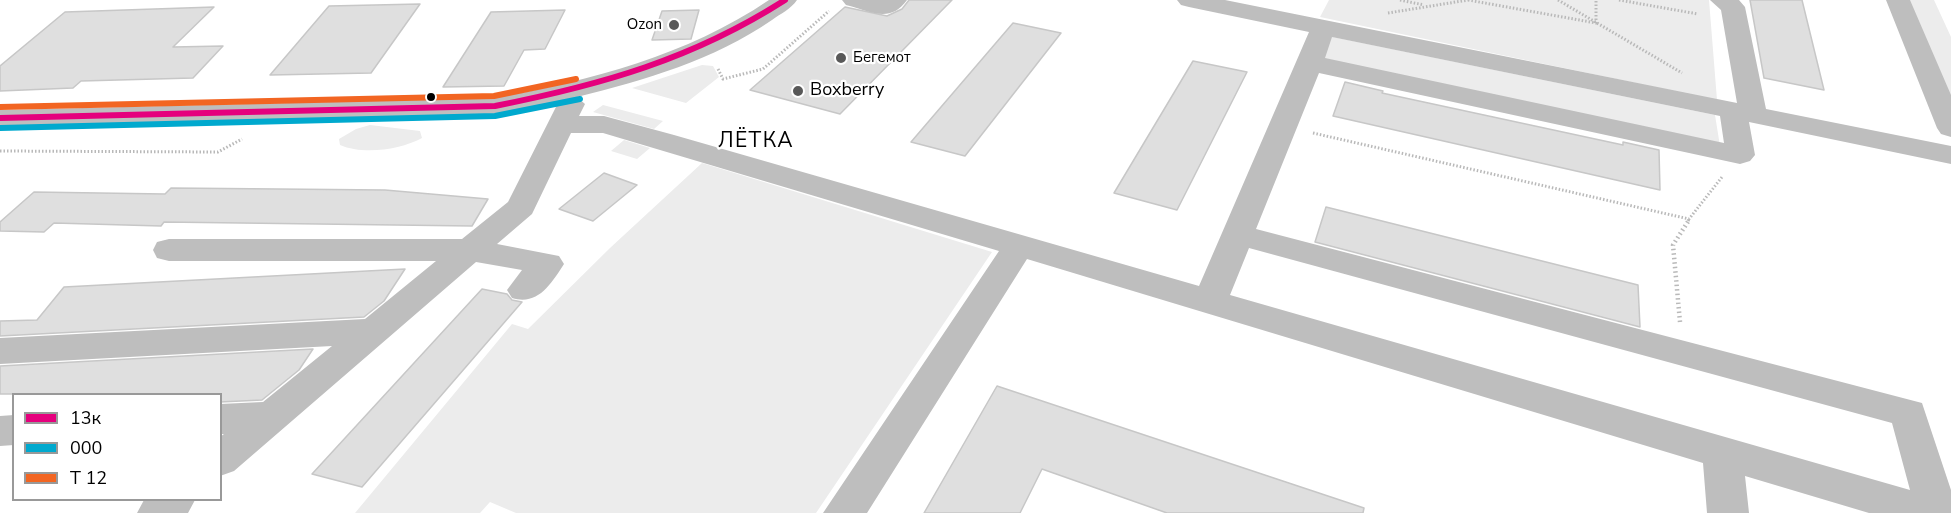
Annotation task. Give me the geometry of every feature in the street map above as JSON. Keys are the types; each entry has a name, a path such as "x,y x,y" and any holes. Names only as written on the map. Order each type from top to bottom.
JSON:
{"street":[{"path":"0,118 495,106 578,89 677,60 721,40 785,0"},
{"path":"843,4 887,8 895,0"},
{"path":"1189,0 1951,154"},
{"path":"1898,0 1951,128"},
{"path":"1310,63 1740,155 1743,112 1729,10"},
{"path":"1210,301 1323,27"},
{"path":"222,458 520,207 578,89"},
{"path":"562,124 604,125 1928,513"},
{"path":"1238,235 1908,413 1936,513"},
{"path":"844,513 1018,247"},
{"path":"169,250 469,250 546,264 524,290"},
{"path":"0,351 373,331"},
{"path":"222,418 273,416"},
{"path":"1722,453 1728,513"},
{"path":"158,513 173,501"}],"path":[{"path":"1401,0 1427,5"},
{"path":"1381,15 1427,5 1468,0 1596,23"},
{"path":"1558,0 1687,75"},
{"path":"1596,0 1596,23"},
{"path":"1619,0 1729,10"},
{"path":"715,65 723,79 763,69 843,4"},
{"path":"1284,126 1689,219"},
{"path":"0,151 218,152 247,137"},
{"path":"1682,352 1674,245 1689,219 1740,155"}],"shaded area":[{"path":"1329,0 1709,0 1717,100 1320,17"},
{"path":"1908,0 1934,0 1951,37 1951,101"},
{"path":"1328,36 1715,115 1720,146 1318,62"},
{"path":"702,65 713,66 719,77 686,103 632,88"},
{"path":"603,105 663,121 654,129 593,112"},
{"path":"370,125 420,131 422,138 403,146 381,150 359,150 340,145 339,139 356,129"},
{"path":"624,140 650,148 637,159 611,151"},
{"path":"702,163 992,252 816,513 516,513 490,502 480,513 355,513 512,324 528,329 610,248"}],"building":[{"name":"Бегемот","path":"909,0 952,0 840,114 750,90 845,7 887,16 902,9"},
{"path":"1750,0 1802,0 1824,90 1764,78"},
{"path":"420,4 371,73 270,75 329,6"},
{"path":"214,7 173,47 223,46 193,78 81,81 73,88 0,91 0,66 65,12"},
{"path":"565,10 545,49 524,50 504,86 443,87 491,12"},
{"path":"699,10 691,39 652,40 662,11"},
{"path":"1013,23 1061,33 965,156 911,142"},
{"path":"1193,61 1247,72 1177,210 1114,193"},
{"path":"1345,82 1383,91 1382,93 1623,145 1623,142 1659,150 1660,190 1333,116"},
{"path":"604,173 637,185 593,221 559,209"},
{"path":"171,188 385,190 488,199 472,226 164,222 161,226 54,223 44,232 0,231 0,222 34,192 165,194"},
{"path":"1326,207 1638,285 1640,327 1315,242"},
{"path":"405,269 384,301 364,317 0,336 0,321 37,320 64,287"},
{"path":"482,289 507,294 512,300 522,302 362,487 312,474"},
{"path":"313,349 299,370 262,400 222,402 222,393 0,394 0,366"},
{"path":"997,386 1364,508 1363,513 1167,513 1042,469 1020,513 924,513"}],"transit line":[{"name":"13к","path":"0,118 495,106 610,80 682,56 751,22 785,0"},
{"path":"0,107 494,96 576,79"},
{"name":"000","path":"0,128 495,116 580,99"}],"place":[{"name":"Ozon","path":"674,25"},
{"name":"Бегемот","path":"841,58"},
{"name":"Boxberry","path":"798,91"}],"district":[{"name":"ЛЁТКА","path":"756,142"}]}
